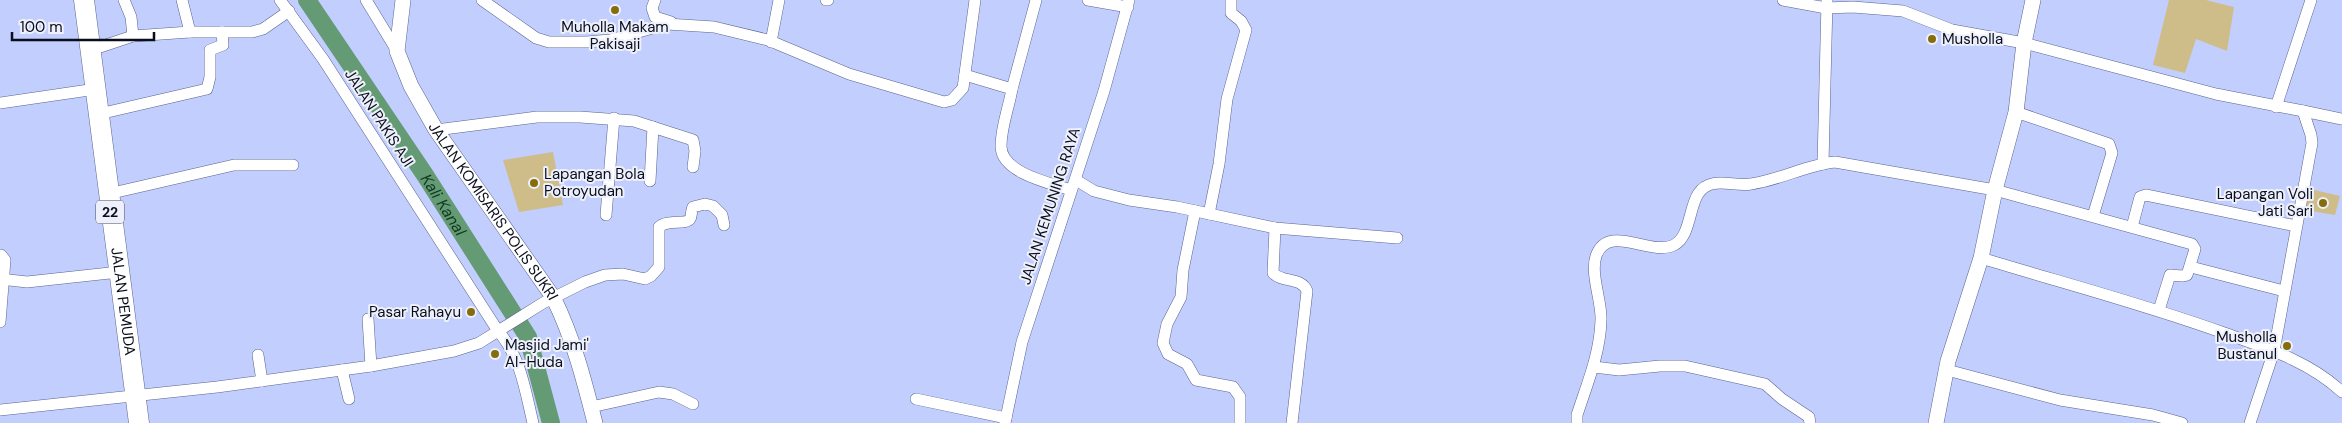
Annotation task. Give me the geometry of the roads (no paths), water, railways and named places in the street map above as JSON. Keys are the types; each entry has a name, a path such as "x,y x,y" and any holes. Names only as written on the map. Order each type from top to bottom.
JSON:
{"highway":[{"name":"JALAN PEMUDA","path":"84,0 139,423"}],"main road":[{"name":"JALAN KOMISARIS POLIS SUKRI","path":"403,0 397,51 403,70 436,130 568,329 595,423"},
{"path":"1936,423 1946,370 1981,258 1995,190 2016,112 2024,43 2033,0"}],"street":[{"path":"124,0 131,17 133,36"},
{"path":"182,0 190,32"},
{"name":"JALAN PAKIS AJI","path":"280,0 323,59 513,350 533,423"},
{"path":"366,0 397,51"},
{"path":"482,0 536,38 549,42 610,40 654,27 678,24 714,27 772,42 849,74 944,102 952,100 963,88 975,0"},
{"path":"655,0 652,8 655,17 678,24"},
{"path":"772,42 779,0"},
{"path":"1036,0 1012,89 1001,141 1005,159 1018,171 1112,195 1275,228 1397,238"},
{"path":"1088,0 1129,3"},
{"path":"1209,214 1219,164 1229,92 1246,30 1241,20 1231,13 1231,0"},
{"path":"1783,0 1903,11 1952,30 2024,43 2216,94 2342,119"},
{"path":"2276,107 2311,0"},
{"name":"JALAN KEMUNING RAYA","path":"1005,420 1022,342 1110,73 1129,3"},
{"path":"1823,164 1827,4"},
{"path":"91,50 133,36 257,30 288,11"},
{"path":"99,114 207,89 210,77 210,50 224,45 222,32"},
{"path":"965,75 1012,89"},
{"path":"0,103 96,89"},
{"path":"2250,423 2274,351 2312,143 2303,111"},
{"path":"2016,112 2109,144 2112,153 2093,216"},
{"path":"436,130 537,117 614,118 634,121 693,140 695,151 693,167"},
{"path":"606,215 614,118"},
{"path":"650,181 653,127"},
{"path":"1577,423 1577,415 1594,367 1602,318 1597,294 1595,258 1603,244 1615,240 1654,248 1674,245 1680,240 1698,195 1706,186 1722,183 1750,184 1835,162 1995,190 2192,244 2195,249 2191,266 2185,276 2170,275 2159,310"},
{"path":"108,194 234,165 293,165"},
{"path":"2132,227 2140,197 2146,194 2296,226"},
{"path":"0,410 262,381 371,366 454,351 479,343 548,300 605,275 623,274 645,279 651,276 659,267 659,227 664,223 687,221 690,218 693,207 696,205 713,206 722,215 724,225"},
{"path":"1195,211 1183,270 1181,298 1167,324 1163,343 1168,354 1187,364 1196,380 1233,387 1240,397 1240,423"},
{"path":"1275,228 1273,273 1277,277 1302,284 1307,291 1292,423"},
{"path":"0,322 2,279 6,260 1,255"},
{"path":"1981,258 2159,310 2274,351 2327,378 2342,392"},
{"path":"2191,266 2284,292"},
{"path":"2,279 27,282 118,272"},
{"path":"368,319 371,366"},
{"path":"258,355 262,381"},
{"path":"1594,367 1619,370 1660,366 1685,366 1765,384 1782,399 1809,417 1810,423"},
{"path":"342,370 348,399"},
{"path":"1946,370 2060,400 2153,415 2182,423"},
{"path":"591,407 660,392 673,394 693,404"},
{"path":"916,399 1005,420"}],"waterway":[{"name":"Kali Kanal","path":"307,0 425,175 528,337 551,423"}],"place":[{"name":"Muholla Makam Pakisaji","path":"615,10"},
{"name":"Musholla","path":"1932,39"},
{"name":"Lapangan Bola Potroyudan","path":"534,183"},
{"name":"Lapangan Voli Jati Sari","path":"2323,203"},
{"name":"Pasar Rahayu","path":"471,312"},
{"name":"Musholla Bustanul","path":"2287,346"},
{"name":"Masjid Jami' Al-Huda","path":"495,354"}]}
